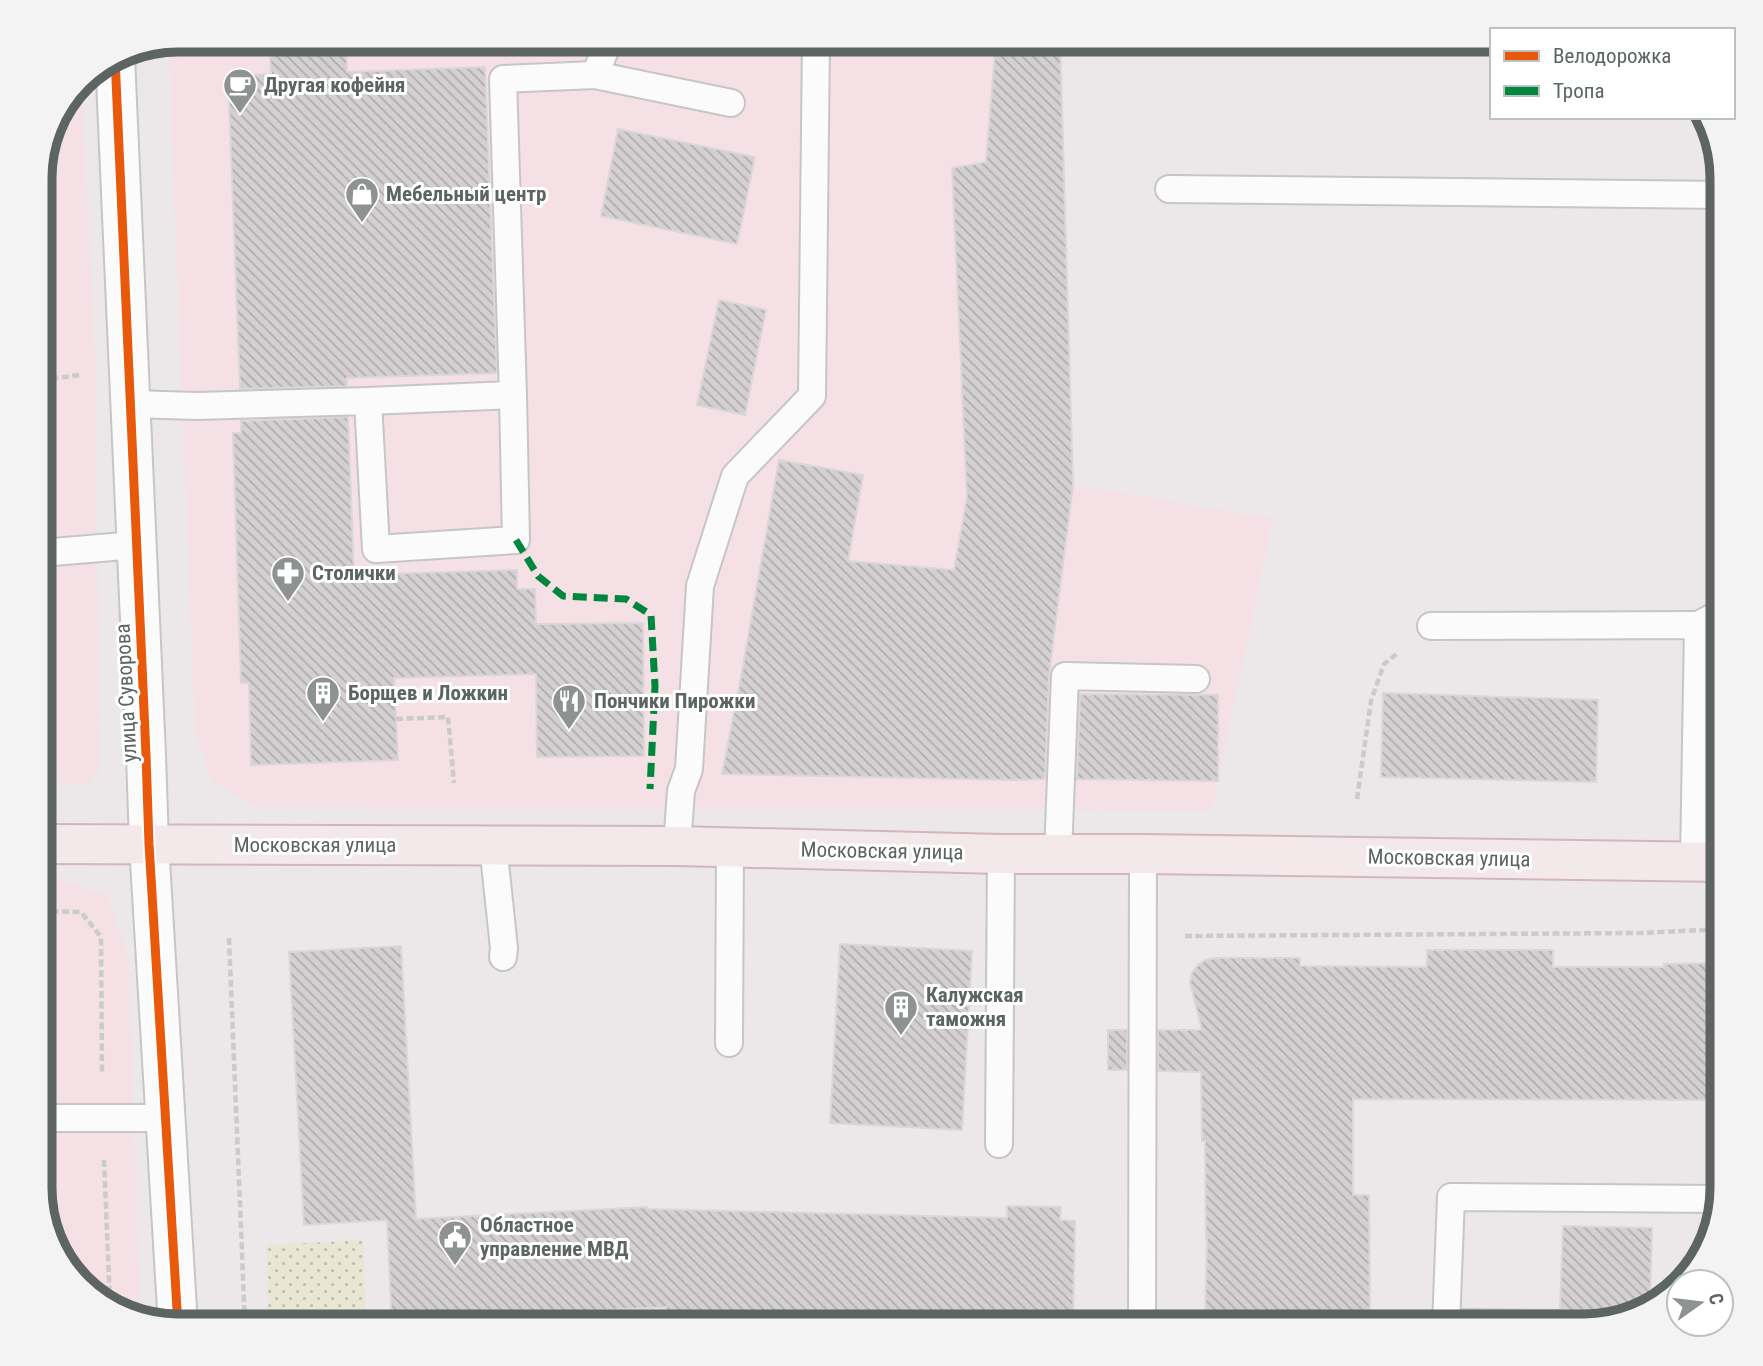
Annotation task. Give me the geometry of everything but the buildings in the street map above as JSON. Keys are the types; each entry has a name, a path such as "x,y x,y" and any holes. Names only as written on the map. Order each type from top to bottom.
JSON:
{"main road":[{"name":"Московская улица","path":"53,844 677,846 1058,855 1708,862"}],"street":[{"name":"улица Суворова","path":"116,69 149,844 177,1314"}],"lane":[{"path":"595,75 604,53"},
{"path":"677,846 681,791 689,769 700,586 735,476 811,396 816,53"},
{"path":"368,401 376,549 516,540 503,79 595,75 731,103"},
{"path":"1169,189 1710,195"},
{"path":"130,404 198,405 513,395"},
{"path":"53,552 136,545"},
{"path":"1431,626 1698,625 1710,619"},
{"path":"1698,625 1708,862"},
{"path":"1058,855 1065,676 1196,679"},
{"path":"493,845 503,957"},
{"path":"729,1043 730,847"},
{"path":"999,1144 1001,853"},
{"path":"1142,1314 1143,854"},
{"path":"53,1118 165,1118"},
{"path":"1446,1314 1451,1197 1709,1199"}],"path":[{"path":"53,378 80,375"},
{"path":"1357,799 1371,701 1384,664 1431,626"},
{"path":"396,719 448,717 454,783"},
{"path":"53,911 81,912"},
{"path":"1184,936 1640,933 1710,930"},
{"path":"229,938 245,1314"}],"shaded area":[{"path":"1060,52 1073,485 1273,519 1213,810 259,807 211,781 195,730 168,53"},
{"path":"82,98 95,356 99,771 88,784 53,783 53,170 62,130"},
{"path":"53,877 108,896 128,957 140,1307 109,1292 84,1271 62,1236 55,1212"},
{"path":"363,1240 366,1314 269,1314 266,1245"}],"marked path":[{"path":"516,540 538,576 563,596 626,599 651,615 655,686 650,789"}],"cycle path":[{"path":"116,69 149,844 177,1314"}],"place":[{"name":"Другая кофейня","path":"240,115"},
{"name":"Мебельный центр","path":"362,224"},
{"name":"Столички","path":"288,603"},
{"name":"Борщев и Ложкин","path":"323,723"},
{"name":"Пончики Пирожки","path":"569,731"},
{"name":"Калужская таможня","path":"901,1037"},
{"name":"Областное управление МВД","path":"455,1267"}]}
